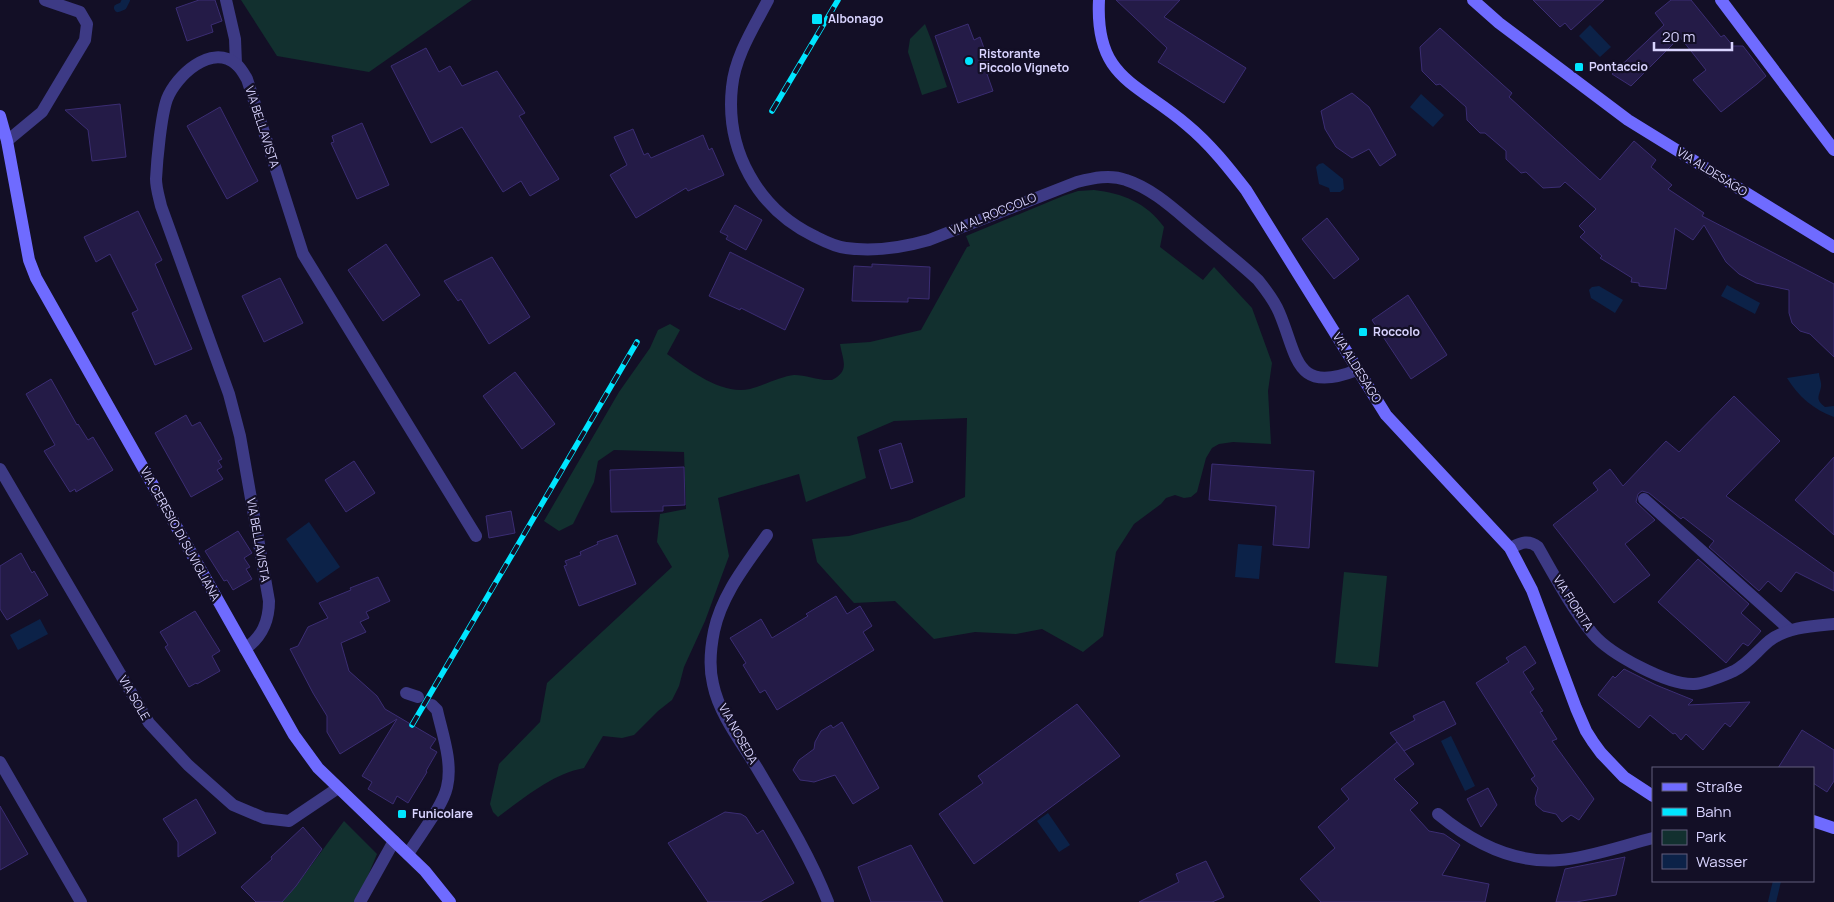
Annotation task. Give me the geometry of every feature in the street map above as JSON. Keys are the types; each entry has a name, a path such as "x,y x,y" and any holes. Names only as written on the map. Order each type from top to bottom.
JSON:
{"street":[{"path":"7,141 42,112 85,40 87,24 80,12 45,0"},
{"path":"226,0 235,39 236,64"},
{"name":"VIA AL ROCCOLO","path":"768,0 747,41 736,68 732,86 732,122 746,168 756,187 768,204 802,230 844,248 865,250 906,246 928,240 1077,182 1108,177 1126,180 1142,187 1167,204 1258,280 1270,294 1279,312 1298,363 1306,373 1313,376 1330,377 1357,370"},
{"name":"VIA ALDESAGO","path":"1099,0 1101,40 1116,70 1141,92 1186,124 1224,162 1246,190 1386,415 1510,548 1532,590 1586,731 1601,753 1624,777 1652,795"},
{"name":"VIA ALDESAGO","path":"1474,0 1507,29 1628,120 1834,247"},
{"path":"1721,0 1834,150"},
{"name":"VIA BELLAVISTA","path":"245,649 262,633 267,622 269,601 240,436 229,394 161,206 156,180 163,112 167,98 189,70 204,60 228,59 236,64 247,79 302,254 476,536"},
{"name":"VIA CERESIO DI SUVIGLIANA","path":"0,116 7,141 27,252 36,278 294,735 318,768 425,871 450,902"},
{"name":"VIA SOLE","path":"0,468 149,723 188,765 233,806 264,818 289,821 338,788"},
{"path":"1644,499 1790,630"},
{"name":"VIA NOSEDA","path":"767,535 730,588 720,610 714,632 711,666 713,684 726,716 796,834 828,902"},
{"name":"VIA FIORITA","path":"1510,548 1522,542 1533,543 1538,547 1582,620 1594,635 1606,646 1633,663 1675,681 1694,684 1733,671 1742,666 1770,641 1790,630 1834,624"},
{"path":"408,854 444,798 448,786 446,754 437,710 432,705"},
{"path":"0,762 81,902"},
{"path":"1438,814 1460,830 1491,848 1518,857 1536,860 1562,860 1652,838"},
{"path":"1814,821 1834,828"},
{"path":"360,902 394,841"}],"green space":[{"path":"241,0 472,0 369,72 277,56"},
{"path":"925,24 947,87 922,95 908,52 910,39"},
{"path":"1094,190 1124,197 1150,212 1164,227 1160,247 1203,280 1214,267 1252,308 1272,363 1268,391 1271,444 1233,442 1219,444 1212,448 1206,458 1197,492 1191,497 1184,498 1175,495 1166,498 1161,504 1134,524 1116,552 1103,636 1083,652 1042,629 1016,634 975,632 934,639 895,601 854,603 817,562 812,539 849,536 910,520 965,497 967,418 894,421 857,437 866,478 806,502 799,474 718,498 729,556 705,621 684,667 679,686 672,700 634,735 622,738 603,736 584,768 550,781 498,817 493,812 490,804 499,764 540,722 547,683 672,567 657,542 660,514 686,509 684,452 614,450 598,461 594,482 573,524 559,531 544,521 619,392 650,348 658,330 670,324 680,330 667,354 685,367 717,385 739,390 750,389 794,375 832,380 838,377 844,365 840,344 870,342 921,330 967,247 970,246 966,236 1063,196 1078,191"},
{"path":"1344,572 1387,576 1378,667 1335,663"},
{"path":"344,821 377,854 357,902 282,902 296,886"}],"water":[{"path":"1590,25 1611,47 1600,57 1579,36"},
{"path":"1421,94 1444,115 1433,127 1410,107"},
{"path":"1323,163 1343,179 1344,189 1340,192 1330,192 1329,188 1319,184 1316,167"},
{"path":"1727,285 1760,303 1755,314 1721,296"},
{"path":"1599,286 1623,300 1615,313 1591,298 1589,290 1592,287"},
{"path":"1819,373 1821,385 1819,400 1825,407 1834,406 1834,417 1807,402 1787,378"},
{"path":"309,522 340,567 317,583 286,539"},
{"path":"1238,544 1262,546 1259,579 1235,577"},
{"path":"40,619 48,634 18,650 10,635"},
{"path":"1451,736 1475,786 1465,791 1441,741"},
{"path":"1048,813 1070,845 1059,852 1037,821"}],"building":[{"path":"199,0 215,0 222,21 211,25 213,32 187,41 176,8"},
{"path":"1116,0 1180,0 1164,17 1246,68 1224,103 1158,62 1167,48"},
{"path":"1533,0 1604,0 1571,30 1565,23 1560,27"},
{"path":"1671,0 1691,0 1721,37 1724,35 1733,46 1743,46 1766,76 1721,112 1693,80 1706,70 1680,37 1631,86 1612,74 1664,25 1655,13"},
{"path":"968,24 974,40 980,37 993,73 987,74 993,91 958,103 935,36"},
{"path":"1440,28 1512,93 1509,97 1600,180 1634,141 1656,160 1651,167 1672,185 1668,189 1704,213 1702,216 1834,284 1834,357 1810,334 1800,331 1792,323 1789,313 1789,290 1756,283 1739,274 1726,262 1704,225 1693,240 1675,228 1666,289 1639,286 1639,283 1631,282 1632,278 1600,258 1602,256 1580,237 1585,232 1579,226 1596,209 1565,182 1560,187 1543,188 1526,172 1521,173 1506,159 1506,151 1485,133 1480,133 1467,120 1466,107 1440,84 1436,85 1422,71 1420,47"},
{"path":"426,48 439,72 450,66 462,86 497,71 525,113 519,116 559,179 530,196 521,181 503,192 462,127 431,143 391,66"},
{"path":"1352,93 1369,107 1396,155 1380,166 1369,149 1352,158 1336,147 1325,129 1321,111"},
{"path":"120,104 126,157 92,161 88,130 65,110"},
{"path":"220,107 258,181 227,199 187,126"},
{"path":"362,123 389,185 357,199 331,143 334,142 332,136"},
{"path":"633,129 644,155 648,153 651,158 703,135 709,150 712,148 724,175 688,191 686,188 636,218 610,175 627,165 614,137"},
{"path":"735,205 762,220 746,250 726,239 728,236 720,232"},
{"path":"138,211 162,260 155,264 192,349 155,365 132,313 138,310 110,254 96,262 84,237"},
{"path":"1327,218 1359,259 1334,279 1302,239"},
{"path":"386,244 420,295 383,321 348,270"},
{"path":"730,252 804,289 785,330 741,308 740,310 709,296"},
{"path":"492,257 530,317 489,344 461,299 458,301 444,281"},
{"path":"872,264 930,267 929,299 908,298 908,302 852,301 854,266 872,267"},
{"path":"280,278 303,323 264,342 242,296"},
{"path":"1408,295 1447,355 1411,379 1372,320"},
{"path":"515,372 555,424 522,449 483,396"},
{"path":"51,379 77,425 88,440 93,437 113,470 76,492 75,489 70,492 44,451 55,445 26,394"},
{"path":"1734,396 1780,441 1726,496 1834,573 1834,591 1796,572 1781,592 1768,581 1759,591 1709,547 1714,541 1683,517 1681,519 1649,493 1642,491 1638,494 1636,502 1655,520 1625,544 1650,575 1614,603 1553,525 1598,490 1593,483 1610,469 1623,486 1666,441 1679,452"},
{"path":"186,415 192,426 200,422 222,459 218,461 222,467 217,470 223,479 191,497 155,433"},
{"path":"901,443 913,482 891,489 879,450"},
{"path":"1834,457 1834,535 1795,500"},
{"path":"354,461 375,493 346,512 325,480"},
{"path":"1212,464 1314,471 1309,548 1273,545 1276,506 1209,500"},
{"path":"684,467 685,505 663,506 663,511 611,512 610,470"},
{"path":"511,511 515,533 489,538 486,516"},
{"path":"238,531 252,553 244,558 250,567 246,569 252,579 233,590 227,580 224,581 205,551"},
{"path":"617,535 636,584 579,606 564,566 567,565 565,561 581,555 580,552 598,544 597,542"},
{"path":"21,553 32,573 34,571 48,595 7,620 0,609 0,566"},
{"path":"1698,559 1749,604 1741,613 1761,631 1748,646 1743,643 1726,663 1658,602"},
{"path":"378,577 390,601 366,612 369,618 360,622 366,632 341,643 349,671 377,696 385,709 436,739 430,748 437,752 408,803 397,796 393,804 368,789 372,782 362,776 397,719 340,754 327,732 327,716 290,649 298,646 308,627 328,618 319,603"},
{"path":"836,596 847,614 860,606 872,626 863,632 874,650 777,710 765,690 760,693 743,665 746,663 730,638 761,619 772,638"},
{"path":"195,611 220,651 212,656 220,671 189,687 165,647 168,645 160,632"},
{"path":"1525,646 1536,663 1523,672 1534,689 1530,692 1543,711 1540,712 1557,739 1552,741 1594,799 1579,820 1571,815 1562,822 1556,814 1543,811 1536,805 1535,798 1538,788 1531,779 1535,776 1476,683 1509,662 1506,658"},
{"path":"1624,669 1693,700 1688,705 1750,702 1730,727 1725,723 1703,750 1686,734 1681,740 1675,733 1673,734 1650,715 1639,728 1598,695 1613,676 1615,678"},
{"path":"1444,701 1456,724 1404,751 1390,733 1415,720 1413,716"},
{"path":"1077,704 1120,756 974,864 939,814 983,783 978,776"},
{"path":"842,722 879,788 853,804 835,775 814,782 800,780 793,770 799,760 814,749 815,742 821,731 831,725 833,728"},
{"path":"1802,730 1834,750 1834,781 1827,792 1814,784 1814,767 1779,767"},
{"path":"1397,742 1414,764 1394,779 1418,803 1410,810 1429,831 1444,834 1460,845 1442,875 1489,884 1485,902 1321,902 1300,879 1335,848 1318,827 1349,799 1341,789"},
{"path":"1488,788 1497,805 1481,827 1467,799"},
{"path":"196,799 216,833 178,857 178,842 163,819"},
{"path":"0,806 28,854 0,870"},
{"path":"725,812 741,814 746,817 757,834 763,830 794,883 760,902 708,902 668,843"},
{"path":"303,827 322,849 296,886 282,902 256,902 241,887"},
{"path":"911,845 943,902 871,902 858,867"},
{"path":"1625,857 1616,895 1576,902 1556,902 1565,869"},
{"path":"1206,861 1224,897 1212,902 1139,902 1179,882 1176,874"}],"waterway":[{"path":"118,8 123,6 126,0"},
{"path":"1772,902 1777,882"}],"railway":[{"path":"772,111 838,0"},
{"path":"412,725 637,342"}],"place":[{"name":"Albonago","path":"817,19"},
{"name":"Ristorante Piccolo Vigneto","path":"969,61"},
{"name":"Pontaccio","path":"1579,67"},
{"name":"Roccolo","path":"1363,332"},
{"name":"Funicolare","path":"402,814"}]}
